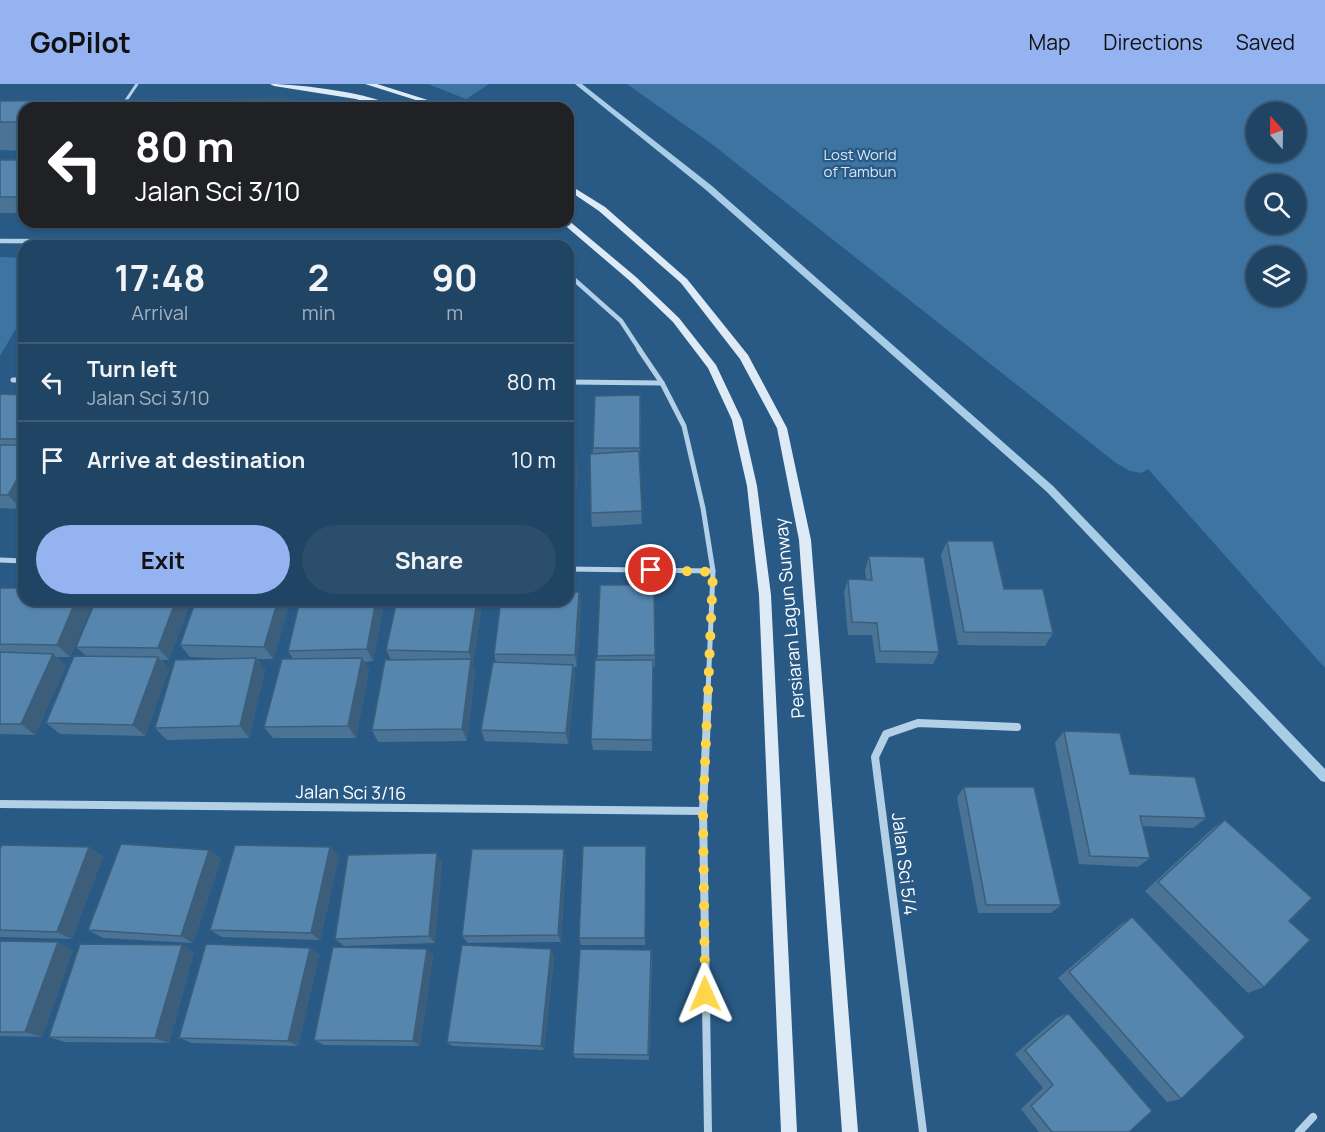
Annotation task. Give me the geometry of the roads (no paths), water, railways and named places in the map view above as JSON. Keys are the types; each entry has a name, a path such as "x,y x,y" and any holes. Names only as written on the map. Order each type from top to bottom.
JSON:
{"main road":[{"path":"274,84 320,87 373,102"},
{"path":"369,84 429,102"},
{"name":"Persiaran Lagun Sunway","path":"574,190 602,208 684,281 744,357 782,428 805,540 850,1132"},
{"name":"Persiaran Lagun Sunway","path":"572,228 633,279 676,320 712,367 736,420 752,486 765,595 789,1132"}],"street":[{"path":"0,242 18,242"},
{"path":"574,279 621,321 662,383 684,426 703,508 713,572 703,811 708,1132"},
{"path":"13,380 18,380"},
{"path":"574,382 662,383"},
{"path":"0,560 18,561"},
{"path":"574,569 713,572"},
{"name":"Jalan Sci 5/4","path":"923,1132 875,757 886,734 918,723 1017,727"},
{"name":"Jalan Sci 3/16","path":"0,804 703,811"},
{"path":"1299,1132 1313,1117"}],"lane":[{"path":"124,102 137,84"}],"waterway":[{"path":"578,84 709,188 1050,489 1325,777"}],"park label":[{"name":"Lost World of Tambun","path":"860,164"}]}
